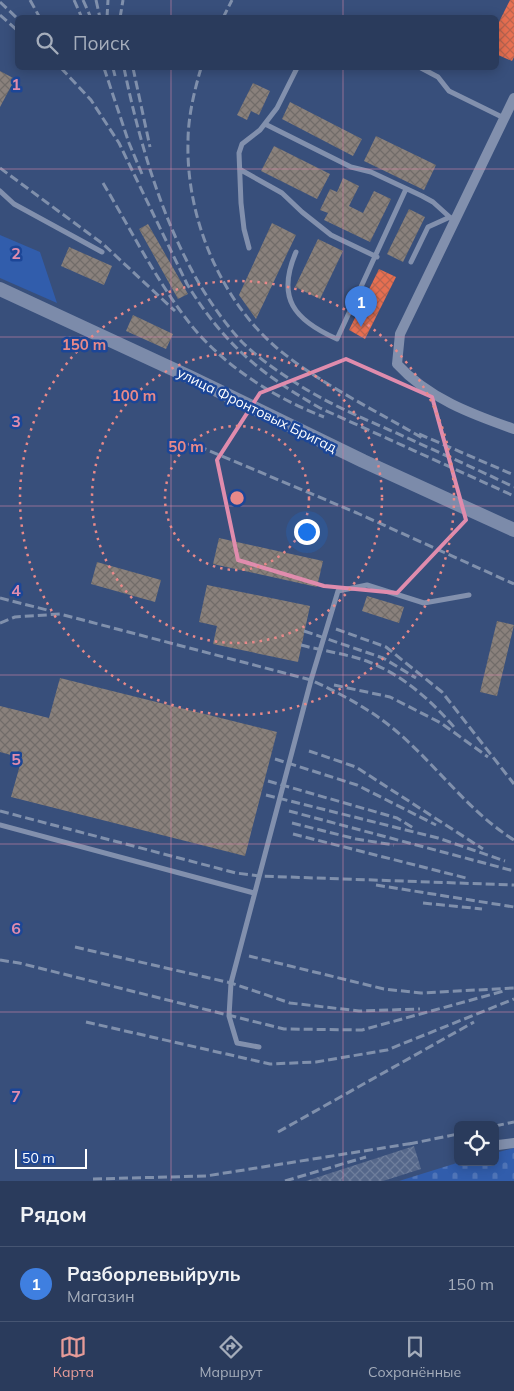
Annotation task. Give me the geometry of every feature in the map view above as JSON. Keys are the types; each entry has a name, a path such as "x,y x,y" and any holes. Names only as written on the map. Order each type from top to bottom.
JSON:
{"main road":[{"name":"улица Фронтовых Бригад","path":"0,289 192,378 363,461 514,530"}],"street":[{"path":"514,98 452,219 400,334 397,364 419,386 442,399 478,416 514,429"},
{"path":"499,1145 514,1143"}],"lane":[{"path":"249,248 243,221 239,153 242,144 265,124 286,92 296,70"},
{"path":"425,70 438,77 449,91 504,118"},
{"path":"265,124 351,168 371,172 433,202 452,219 428,227 411,262"},
{"path":"241,170 282,193 331,235 377,257"},
{"path":"296,252 288,272 291,306 303,321 336,339 377,257 406,189"},
{"path":"0,191 14,204 102,252"},
{"path":"259,1047 237,1043 229,1016 231,983 311,680 338,591 367,585 424,603 469,595"},
{"path":"0,825 254,892"}],"highlighted area":[{"path":"346,359 432,397 466,520 397,593 324,586 238,560 217,460 260,393"}],"green space":[{"path":"0,235 40,252 57,303 0,278"},
{"path":"514,1148 514,1181 399,1181 454,1164 454,1166 499,1166 499,1152"}],"building: Торговля":[{"path":"510,0 514,0 514,57 512,61 499,55 499,22"},
{"path":"379,269 396,277 365,339 349,330"}],"building: Промзона":[{"path":"0,71 15,79 0,107"},
{"path":"253,83 270,91 259,115 251,111 247,120 237,115"},
{"path":"290,102 362,139 353,156 282,119"},
{"path":"376,136 436,165 424,190 364,161"},
{"path":"274,146 330,174 317,199 261,171"},
{"path":"343,178 359,186 349,206 363,213 374,191 391,199 370,242 324,220 328,213 320,210 330,189 337,192"},
{"path":"409,209 425,217 403,262 387,254"},
{"path":"272,223 296,235 256,319 239,295"},
{"path":"148,224 188,294 178,299 139,229"},
{"path":"318,239 343,251 320,299 295,287"},
{"path":"69,247 112,266 104,285 61,266"},
{"path":"133,315 173,334 166,349 126,331"},
{"path":"219,538 323,561 317,587 213,564"},
{"path":"97,562 161,580 155,602 91,584"},
{"path":"207,585 310,606 298,662 213,644 217,626 199,622"},
{"path":"367,596 404,607 399,623 362,611"},
{"path":"497,621 514,625 497,696 480,692"},
{"path":"60,678 277,732 245,856 11,797 22,758 0,752 0,706 49,718"}],"building: Прочее":[{"path":"414,1146 421,1169 383,1181 306,1181"}],"railway":[{"path":"30,0 38,15"},
{"path":"74,0 81,15"},
{"path":"83,0 90,15"},
{"path":"96,0 99,15"},
{"path":"107,15 108,0"},
{"path":"120,15 123,0"},
{"path":"224,15 232,0"},
{"path":"0,2 15,16"},
{"path":"0,15 15,28"},
{"path":"63,70 91,100 119,143 187,284 215,324 244,355 279,382 320,408 514,496"},
{"path":"105,70 129,143 142,174"},
{"path":"114,70 115,76"},
{"path":"124,70 141,140 165,213 198,282 219,314 242,342 277,370 322,398 514,487"},
{"path":"133,70 150,147"},
{"path":"200,70 189,123 189,170 193,199 200,228 211,255 239,307 257,329 295,362 331,386 424,439"},
{"path":"0,168 103,244 175,311"},
{"path":"103,183 167,291 204,340 235,368 269,391 324,417"},
{"path":"419,434 514,475"},
{"path":"198,446 357,513 514,584"},
{"path":"0,598 51,611"},
{"path":"0,623 15,617 60,614 311,680 352,701 390,726 421,754 465,800 514,840"},
{"path":"336,629 386,647 442,692 514,784"},
{"path":"304,631 383,658 416,678"},
{"path":"301,645 353,657 381,667 415,689 436,707 454,727"},
{"path":"334,685 390,697 441,723 488,757"},
{"path":"309,751 356,767 483,849"},
{"path":"275,759 357,785 436,825"},
{"path":"268,781 397,818 415,829"},
{"path":"266,795 438,838 505,861"},
{"path":"0,811 236,873 259,876 514,885"},
{"path":"289,811 514,871"},
{"path":"292,823 356,839 394,845"},
{"path":"293,834 466,878"},
{"path":"376,885 514,907"},
{"path":"423,903 482,909"},
{"path":"75,947 231,983 290,1003 359,1011 420,1009"},
{"path":"249,956 384,989 421,993 514,988"},
{"path":"0,960 19,963 284,1029 362,1030 504,991"},
{"path":"86,1022 270,1064 316,1062 387,1050 514,999"},
{"path":"278,1132 474,1022"},
{"path":"499,1125 514,1122"},
{"path":"409,1144 454,1135"},
{"path":"93,1179 206,1176 414,1143"},
{"path":"285,1181 366,1157"}],"place":[{"name":"Разборлевыйруль","path":"361,327"}]}
